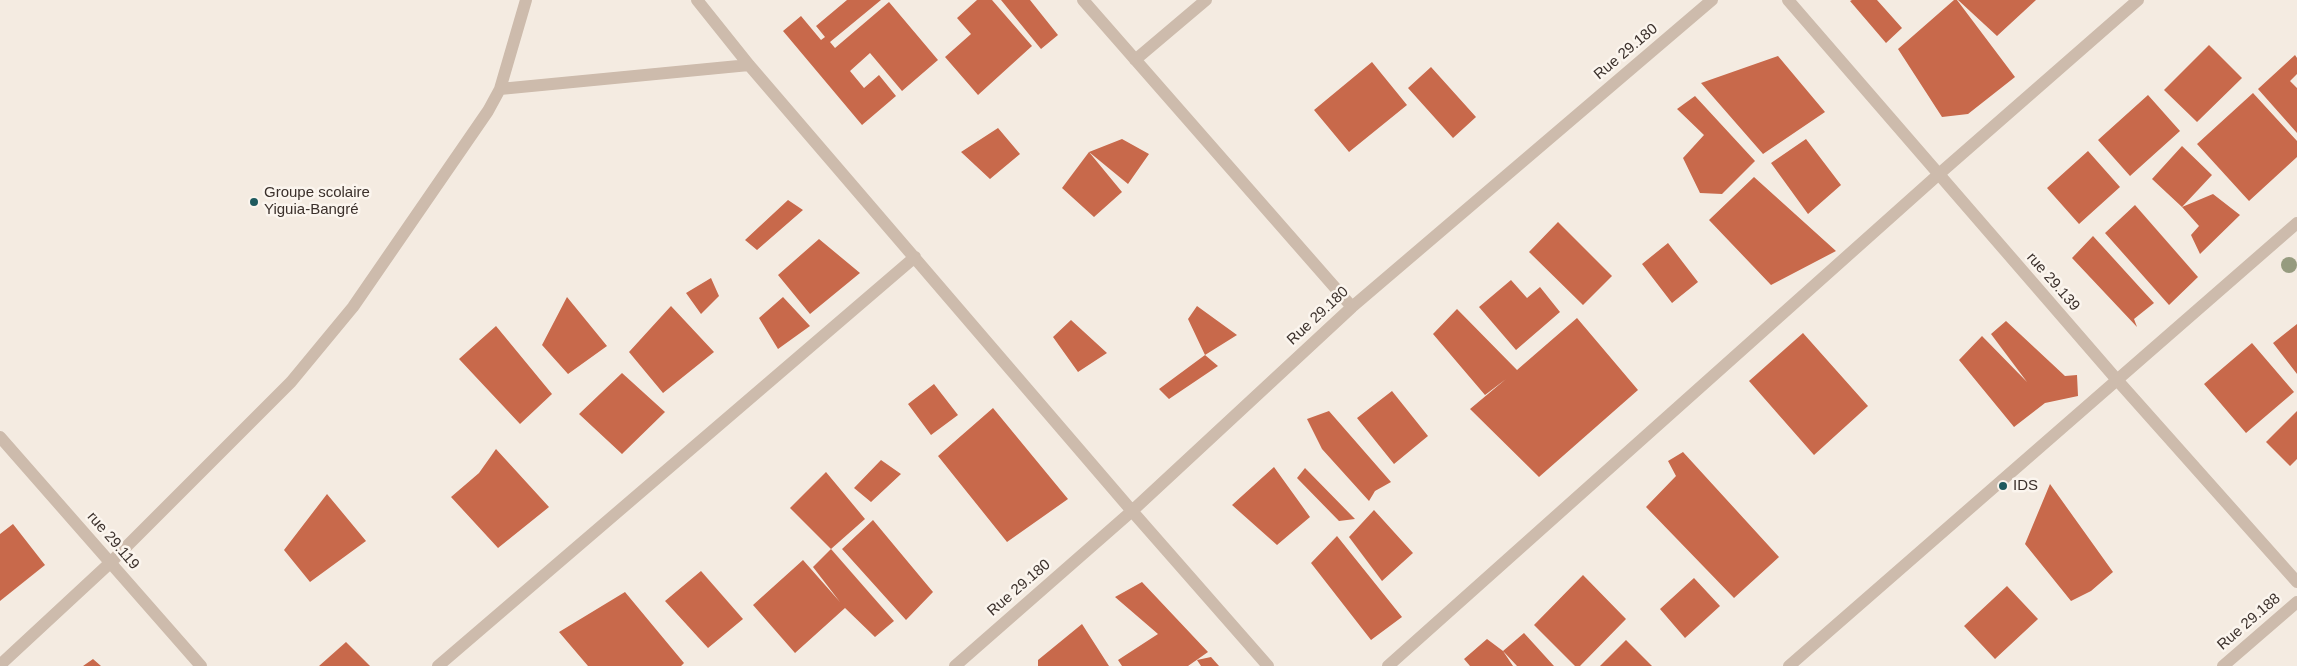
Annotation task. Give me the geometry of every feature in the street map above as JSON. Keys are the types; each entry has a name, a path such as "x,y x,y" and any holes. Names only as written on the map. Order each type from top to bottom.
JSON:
{"street":[{"path":"0,664 110,564 291,382 340,322 488,111 500,89 526,0"},
{"path":"697,0 749,65 1132,511 1268,666"},
{"path":"1083,0 1352,306"},
{"path":"1135,60 1206,0"},
{"name":"Rue 29.180","path":"955,666 1132,511 1352,306 1712,0"},
{"name":"rue 29.139","path":"1788,0 2118,381 2297,582"},
{"path":"1388,666 2138,0"},
{"path":"500,89 749,65"},
{"path":"1789,666 2297,223"},
{"path":"438,666 915,257"},
{"name":"rue 29.119","path":"0,437 201,666"},
{"name":"Rue 29.188","path":"2223,666 2297,602"}],"building":[{"path":"847,0 881,0 830,42 835,48 889,2 938,60 902,91 870,53 850,71 864,88 879,75 896,96 862,125 783,31 801,16 821,40 825,37 816,26"},
{"path":"977,0 992,0 1032,46 978,95 945,57 971,34 957,18"},
{"path":"1001,0 1030,0 1058,35 1041,49"},
{"path":"1877,0 1902,28 1886,43 1850,1"},
{"path":"1954,0 1957,0 2015,77 1968,114 1942,117 1898,49"},
{"path":"1958,0 2036,0 1997,36"},
{"path":"2209,45 2242,78 2197,122 2164,90"},
{"path":"2295,55 2297,58 2297,74 2290,81 2297,88 2297,133 2258,89"},
{"path":"1778,56 1825,112 1763,154 1701,83"},
{"path":"1372,62 1407,105 1349,152 1314,110"},
{"path":"1431,67 1476,117 1453,138 1408,88"},
{"path":"2253,93 2297,141 2297,157 2249,201 2197,144"},
{"path":"2148,95 2180,131 2130,176 2098,140"},
{"path":"1695,96 1755,161 1722,194 1700,193 1683,158 1704,135 1677,109"},
{"path":"998,128 1020,154 990,179 961,152"},
{"path":"1122,139 1149,154 1128,184 1089,152"},
{"path":"1806,139 1841,185 1808,214 1771,163"},
{"path":"2182,146 2212,175 2182,207 2152,179"},
{"path":"2088,151 2120,187 2079,224 2047,188"},
{"path":"1089,152 1122,192 1094,217 1062,188"},
{"path":"1754,177 1836,251 1771,285 1709,220"},
{"path":"2213,194 2240,215 2200,254 2191,235 2199,226 2182,207"},
{"path":"788,200 803,210 757,250 745,240"},
{"path":"2135,205 2198,277 2169,305 2105,233"},
{"path":"1558,222 1612,276 1583,305 1529,252"},
{"path":"2093,236 2154,303 2134,319 2137,327 2072,258"},
{"path":"819,239 860,273 810,314 778,275"},
{"path":"1668,243 1698,282 1672,303 1642,264"},
{"path":"711,278 719,296 701,314 686,293"},
{"path":"1511,280 1527,298 1540,287 1560,312 1516,350 1479,307"},
{"path":"567,297 607,346 568,374 542,345"},
{"path":"783,297 810,326 778,349 759,318"},
{"path":"671,306 714,352 663,393 629,352"},
{"path":"1197,306 1237,335 1205,355 1188,319"},
{"path":"1457,309 1517,370 1577,318 1638,390 1539,477 1470,409 1506,379 1485,395 1433,334"},
{"path":"1071,320 1107,353 1078,372 1053,337"},
{"path":"2006,321 2065,376 2077,375 2078,396 2045,403 2014,427 1959,360 1982,336 2027,382 1991,334"},
{"path":"2297,324 2297,374 2273,343"},
{"path":"496,326 552,394 520,424 459,359"},
{"path":"1803,333 1868,406 1814,455 1749,381"},
{"path":"2252,343 2294,392 2246,433 2204,384"},
{"path":"1205,355 1218,366 1169,399 1159,389"},
{"path":"622,373 665,412 622,454 579,414"},
{"path":"934,384 958,415 931,435 908,404"},
{"path":"1392,391 1428,436 1394,464 1357,418"},
{"path":"993,408 1068,499 1007,542 938,456"},
{"path":"1329,411 1391,482 1375,491 1369,501 1322,449 1307,419"},
{"path":"2297,411 2297,459 2290,466 2266,442"},
{"path":"496,449 549,507 498,548 451,497 479,473"},
{"path":"1683,452 1779,557 1734,598 1646,507 1676,476 1668,461"},
{"path":"881,460 901,474 871,502 854,488"},
{"path":"1274,467 1310,517 1277,545 1232,505"},
{"path":"1305,468 1355,519 1339,521 1297,478"},
{"path":"826,472 865,519 831,549 790,508"},
{"path":"2050,484 2113,572 2091,591 2071,601 2025,544"},
{"path":"327,494 366,541 310,582 284,550"},
{"path":"1374,510 1413,553 1382,581 1349,537"},
{"path":"873,520 933,592 906,620 842,549"},
{"path":"13,524 45,565 0,601 0,534"},
{"path":"1337,536 1402,617 1371,640 1311,563"},
{"path":"831,549 894,621 875,637 845,608 795,653 753,605 803,560 840,602 813,567"},
{"path":"701,571 743,619 708,648 665,601"},
{"path":"1583,575 1626,619 1580,666 1575,666 1534,625"},
{"path":"1694,578 1720,606 1685,638 1660,609"},
{"path":"1142,582 1208,652 1188,666 1122,666 1118,660 1158,634 1115,597"},
{"path":"2007,586 2038,619 1995,659 1964,626"},
{"path":"625,592 684,663 681,666 588,666 559,632"},
{"path":"1082,624 1109,666 1038,666 1038,660"},
{"path":"1524,633 1554,666 1517,666 1503,651"},
{"path":"1487,639 1503,651 1513,666 1470,666 1464,659"},
{"path":"1626,640 1652,666 1600,666"},
{"path":"346,642 370,666 319,666"},
{"path":"1211,657 1219,666 1201,666 1197,660"},
{"path":"93,659 101,666 83,666"}],"place":[{"name":"Groupe scolaire Yiguia-Bangré","path":"254,202"},
{"name":"IDS","path":"2003,486"}]}
